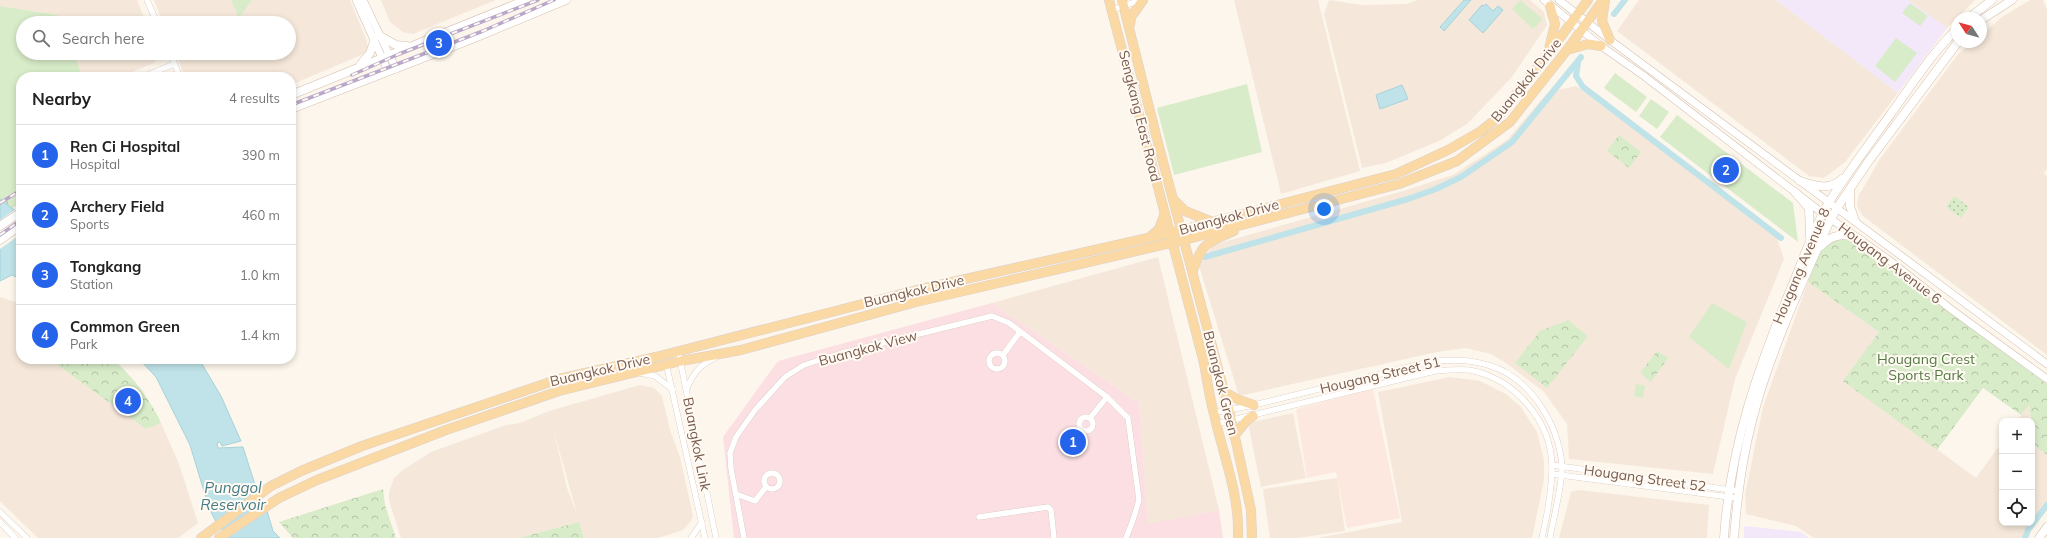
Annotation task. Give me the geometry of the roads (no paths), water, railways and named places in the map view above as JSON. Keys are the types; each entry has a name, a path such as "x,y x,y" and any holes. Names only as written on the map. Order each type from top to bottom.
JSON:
{"main road":[{"path":"296,93 359,66 526,0"},
{"path":"296,107 566,0"},
{"path":"1130,28 1131,17 1142,0"},
{"name":"Buangkok Drive","path":"204,535 271,486 362,446 559,379 664,355 678,350 917,290 1170,233 1396,174 1448,150 1481,131 1496,119 1546,58 1588,0"},
{"path":"1604,0 1602,22 1610,40"},
{"name":"Buangkok Drive","path":"218,538 279,498 317,480 446,430 560,391 667,364 722,354 916,302 1184,240 1399,184 1457,161 1510,122 1567,50 1604,0"},
{"path":"1976,12 1992,0"},
{"path":"1987,16 2012,0"},
{"name":"Sengkang East Road","path":"1116,3 1130,28 1181,230"},
{"name":"Sengkang East Road","path":"1116,3 1170,233"},
{"path":"1546,58 1555,24 1547,3"},
{"name":"Hougang Avenue 8","path":"1724,538 1728,493 1737,449 1762,358 1810,240 1829,202 1850,170 1938,50 1951,36"},
{"path":"359,66 367,58 376,38 396,45 412,45"},
{"path":"1567,50 1588,44 1601,46"},
{"name":"Hougang Avenue 8","path":"1734,538 1737,494 1752,421 1770,362 1817,250 1837,208 1879,146 1953,48"},
{"path":"1800,181 1822,187 1833,186 1850,170"},
{"path":"1851,188 1850,206 1855,221"},
{"path":"1795,192 1809,208 1810,240"},
{"path":"1173,199 1185,211 1212,221"},
{"path":"1150,237 1159,229 1165,213"},
{"path":"0,226 16,215"},
{"path":"1192,270 1199,252 1207,242 1238,229 1249,222"},
{"path":"0,240 16,229"},
{"name":"Buangkok Green","path":"1181,230 1229,410 1251,510 1252,538"},
{"name":"Buangkok Green","path":"1170,233 1203,359 1213,413 1231,480 1238,515 1238,538"},
{"path":"1817,250 1826,241 1839,235 1850,235 1861,240"},
{"path":"1155,246 1172,254 1177,260"},
{"path":"1223,391 1254,406"},
{"path":"1234,436 1247,420 1253,416"},
{"path":"2039,538 2047,527"}],"street":[{"path":"147,0 154,16"},
{"path":"356,0 392,70"},
{"path":"363,0 376,38"},
{"path":"1116,3 1142,0"},
{"name":"Hougang Avenue 6","path":"1559,0 1610,40 2047,364"},
{"name":"Hougang Avenue 6","path":"1547,3 1601,46 1644,76 1823,214 1861,240 1952,310 2047,379"},
{"path":"173,60 178,72"},
{"path":"155,72 174,64"},
{"name":"Buangkok View","path":"744,538 730,453 736,437 755,410 785,377 804,365 842,353 992,316 999,318 1020,332 1107,397 1126,416 1129,422 1139,500 1126,538"},
{"path":"1003,355 1020,332"},
{"name":"Buangkok Link","path":"678,350 687,388 692,426 716,538"},
{"path":"687,388 695,371 702,364 722,354"},
{"name":"Buangkok Link","path":"664,355 705,538"},
{"name":"Hougang Street 51","path":"1213,413 1254,406 1433,361 1472,361 1500,370 1513,378 1536,398 1542,406 1553,430 1562,466 1550,538"},
{"name":"Hougang Street 51","path":"1216,424 1435,371 1468,370 1494,378 1526,401 1536,415 1544,431 1552,465 1552,474 1542,538"},
{"path":"638,372 655,376 672,389"},
{"path":"1090,418 1107,397"},
{"name":"Hougang Street 52","path":"1552,465 1728,493"},
{"name":"Hougang Street 52","path":"1552,474 1737,494"},
{"path":"736,494 755,501 759,498 766,487"},
{"path":"979,517 1048,507 1051,510 1054,538"},
{"path":"0,512 27,538"},
{"path":"0,522 15,538"},
{"path":"691,538 702,522"}],"water":[{"path":"1464,0 1471,0 1444,31 1440,27"},
{"path":"1486,4 1493,11 1498,6 1503,10 1483,33 1469,20 1482,5 1484,6"},
{"path":"1402,85 1408,99 1380,109 1376,95"},
{"path":"0,199 16,211 16,277 12,275 0,281"},
{"name":"Punggol Reservoir","path":"144,364 202,364 221,396 241,441 222,446 220,442 217,443 218,448 243,447 259,497 267,511 273,531 280,538 229,538 216,522 209,508 190,445 156,377"}],"waterway":[{"path":"1614,14 1625,0"},
{"path":"1205,257 1408,199 1436,189 1461,177 1512,142 1581,57"},
{"path":"1578,62 1576,76 1583,87 1781,238"},
{"path":"2025,538 2028,530 2047,505"}],"railway":[{"path":"352,75 399,54 538,0"},
{"path":"296,103 483,31 554,0"},
{"path":"0,203 16,193"},
{"path":"0,235 16,224"}],"place":[{"name":"Tongkang","path":"439,43"},
{"name":"Archery Field","path":"1726,170"},
{"name":"Common Green","path":"128,401"},
{"name":"Ren Ci Hospital","path":"1073,442"}],"park label":[{"name":"Hougang Crest Sports Park","path":"1926,368"}]}
